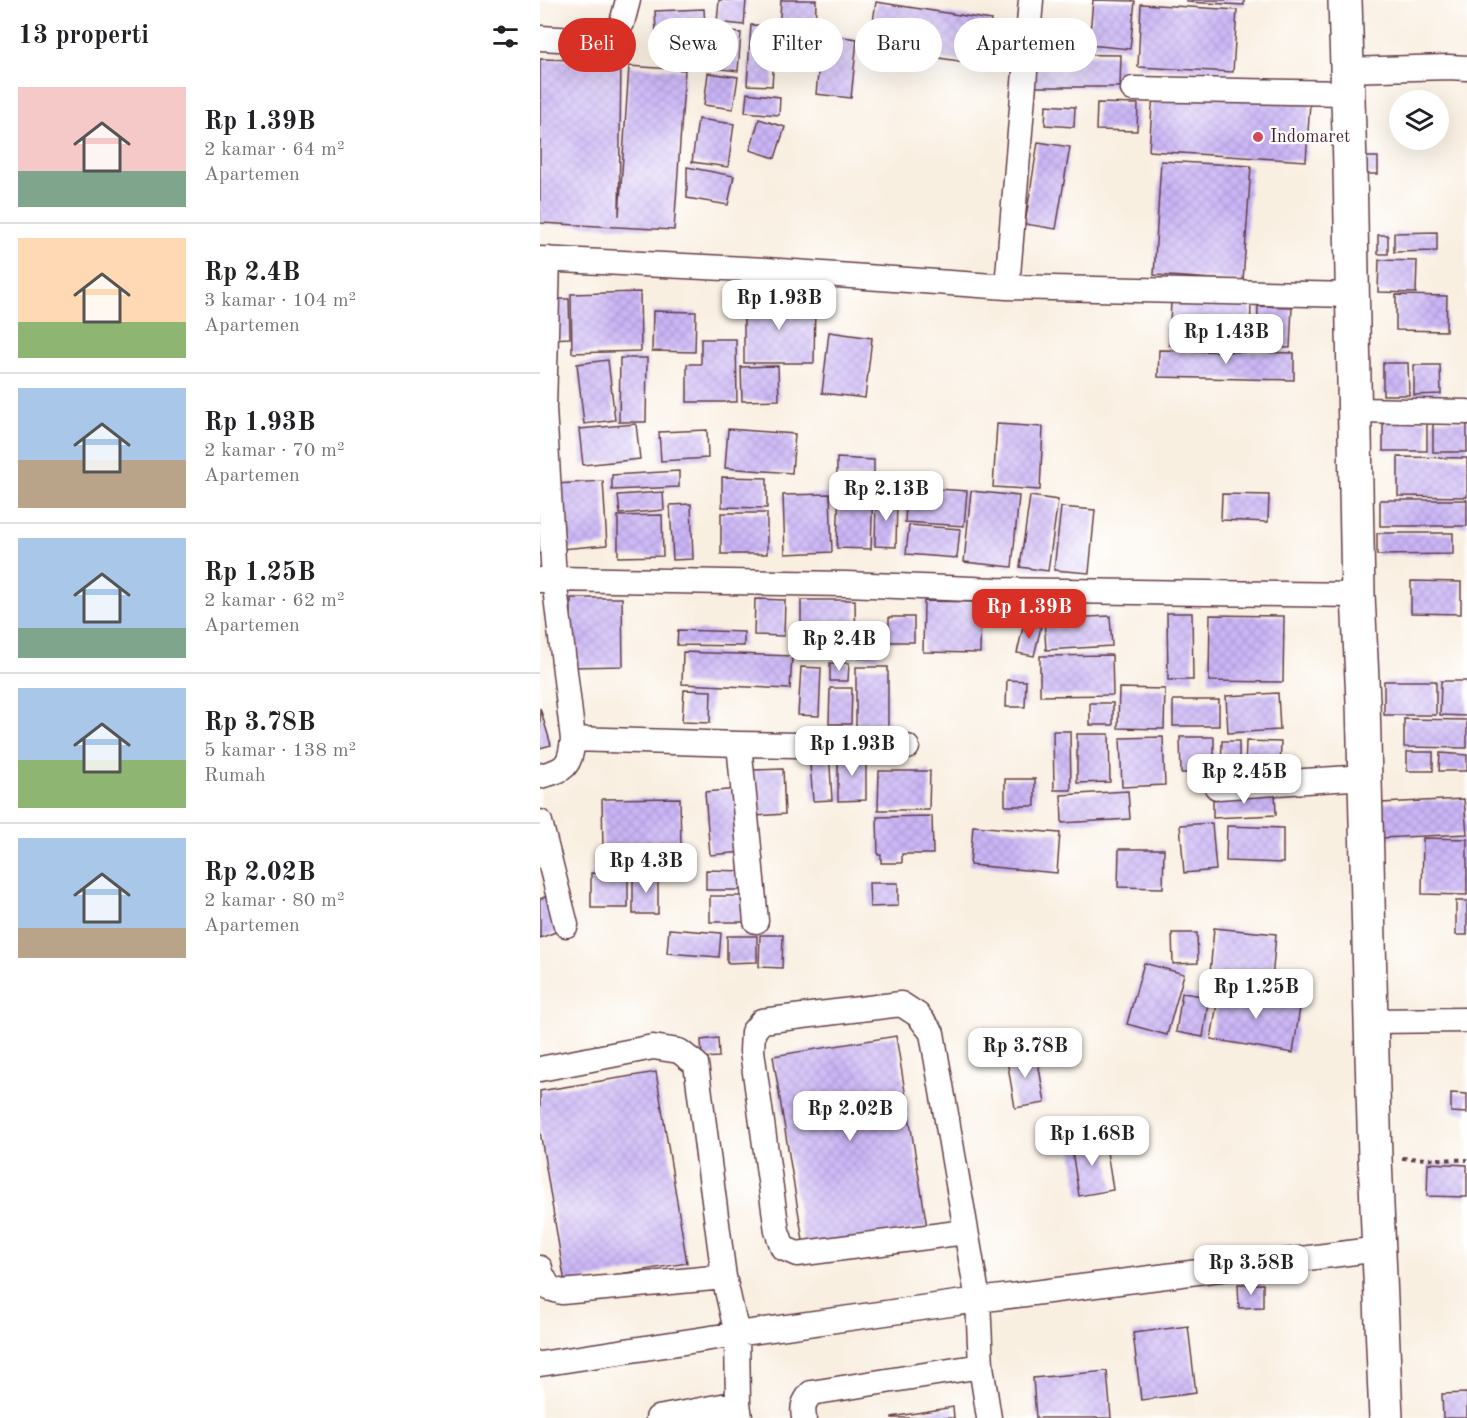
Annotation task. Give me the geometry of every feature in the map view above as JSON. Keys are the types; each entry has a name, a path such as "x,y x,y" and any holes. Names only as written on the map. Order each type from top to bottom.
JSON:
{"highway":[{"path":"1345,0 1358,595 1375,1158 1386,1418"}],"street":[{"path":"540,38 595,41 612,37 622,22 628,0"},
{"path":"1007,287 1031,0"},
{"path":"1133,89 1346,82 1448,67 1467,68"},
{"path":"540,776 557,772 568,763 573,739 547,579 542,408 544,259 766,270 1007,287 1352,295"},
{"path":"1355,410 1467,412"},
{"path":"547,579 846,584 997,590 1358,595"},
{"path":"573,739 907,747"},
{"path":"739,744 756,921"},
{"path":"1217,787 1365,777"},
{"path":"540,822 566,925"},
{"path":"965,1232 797,1254 783,1248 777,1231 752,1051 753,1032 762,1022 901,1004 918,1015 932,1033 978,1300 981,1366 988,1418"},
{"path":"1371,1021 1467,1020"},
{"path":"540,1069 653,1047 679,1051 696,1064 724,1277 737,1334 739,1411 658,1418"},
{"path":"540,1364 978,1300 1379,1250"},
{"path":"540,1268 549,1288 562,1292 724,1277"},
{"path":"804,1418 802,1408 804,1401 811,1393 981,1366"}],"path":[{"path":"1375,1158 1467,1160"}],"building":[{"path":"719,0 746,0 744,25 738,24 738,18 717,18"},
{"path":"781,0 816,0 815,18 780,18"},
{"path":"1093,0 1135,1 1130,49 1097,46 1097,18 1091,18"},
{"path":"1187,0 1244,0 1244,5 1187,2"},
{"path":"876,2 978,18 954,18 954,60 942,58 942,18 874,18"},
{"path":"1141,4 1237,10 1233,72 1138,67"},
{"path":"704,9 704,18 655,18 655,11"},
{"path":"738,33 741,33 738,71"},
{"path":"843,37 855,39 851,98 816,94 818,72 843,72"},
{"path":"750,40 750,72 773,72 772,86 747,85"},
{"path":"1097,55 1121,55 1120,87 1032,87 1032,72 1097,72"},
{"path":"540,59 558,59 558,72 621,72 619,216 629,72 636,72 636,66 648,67 648,72 685,72 674,230 540,223"},
{"path":"708,73 738,77 733,109 704,105"},
{"path":"747,93 780,97 779,115 745,112"},
{"path":"1153,93 1310,103 1306,161 1149,151"},
{"path":"1097,103 1138,104 1137,131 1096,130"},
{"path":"1046,105 1075,107 1074,127 1045,125"},
{"path":"698,119 734,124 728,167 692,162"},
{"path":"759,119 785,127 775,158 750,150"},
{"path":"1038,142 1070,147 1056,229 1025,224"},
{"path":"1366,157 1378,157 1378,174 1366,174"},
{"path":"1161,161 1251,166 1243,281 1154,275"},
{"path":"687,167 734,176 728,205 687,198"},
{"path":"1437,232 1437,251 1394,252 1394,233"},
{"path":"1378,235 1388,235 1388,254 1378,254"},
{"path":"1379,260 1417,261 1416,293 1378,292"},
{"path":"640,292 641,351 572,353 571,294"},
{"path":"1396,295 1447,296 1446,331 1396,330"},
{"path":"549,299 569,299 570,338 549,339"},
{"path":"744,299 815,300 814,363 744,363"},
{"path":"1171,301 1251,303 1250,348 1169,345"},
{"path":"1258,306 1292,307 1290,348 1257,347"},
{"path":"653,311 696,312 695,352 652,351"},
{"path":"829,332 872,338 865,398 822,393"},
{"path":"701,339 736,339 737,402 687,402 687,364 701,364"},
{"path":"1159,350 1294,353 1294,380 1158,377"},
{"path":"620,358 647,358 646,422 619,422"},
{"path":"608,360 615,420 584,424 577,364"},
{"path":"1383,363 1408,363 1409,395 1383,395"},
{"path":"1414,365 1440,365 1441,394 1414,395"},
{"path":"778,366 779,400 742,401 741,367"},
{"path":"1383,420 1427,420 1427,451 1383,451"},
{"path":"1433,420 1467,421 1467,452 1433,452"},
{"path":"636,424 640,459 583,465 579,429"},
{"path":"997,424 1043,427 1040,490 993,487"},
{"path":"728,429 795,434 792,473 725,468"},
{"path":"707,430 708,458 661,461 659,432"},
{"path":"1398,457 1467,458 1467,497 1398,496"},
{"path":"837,458 874,460 874,476 837,476"},
{"path":"679,471 679,487 612,490 612,475"},
{"path":"722,477 767,478 767,508 722,507"},
{"path":"603,481 607,545 561,549 556,484"},
{"path":"839,486 873,487 871,549 837,548"},
{"path":"907,487 967,491 964,526 905,522"},
{"path":"971,491 1019,496 1012,567 964,562"},
{"path":"663,492 664,510 620,514 618,495"},
{"path":"830,494 832,552 785,554 783,495"},
{"path":"1222,494 1269,495 1268,522 1221,520"},
{"path":"1030,496 1058,500 1048,571 1020,567"},
{"path":"876,498 897,498 896,547 875,546"},
{"path":"1380,500 1467,500 1467,526 1380,526"},
{"path":"691,504 693,559 673,560 670,505"},
{"path":"1061,507 1095,510 1089,573 1054,570"},
{"path":"721,513 767,513 767,554 721,554"},
{"path":"662,515 663,556 618,557 618,516"},
{"path":"909,525 960,529 957,558 906,554"},
{"path":"1377,533 1453,533 1453,554 1377,555"},
{"path":"1411,581 1461,582 1461,614 1411,613"},
{"path":"571,598 622,598 623,666 571,667"},
{"path":"755,599 785,600 784,636 754,635"},
{"path":"801,600 855,600 856,656 801,657"},
{"path":"924,601 981,602 980,653 923,652"},
{"path":"1167,613 1192,613 1193,680 1168,680"},
{"path":"1210,615 1284,616 1283,682 1209,681"},
{"path":"1110,616 1112,646 1046,650 1044,619"},
{"path":"889,617 914,617 914,642 889,642"},
{"path":"1024,623 1041,627 1034,656 1017,653"},
{"path":"678,630 744,632 744,646 677,645"},
{"path":"859,637 877,637 878,658 859,658"},
{"path":"683,652 792,656 790,689 682,684"},
{"path":"1112,655 1113,695 1040,696 1040,656"},
{"path":"830,663 849,663 848,681 830,681"},
{"path":"801,667 821,668 819,716 798,715"},
{"path":"856,667 888,667 888,729 856,729"},
{"path":"1007,680 1026,681 1025,707 1006,707"},
{"path":"1384,681 1436,681 1436,715 1384,715"},
{"path":"1441,681 1467,681 1467,716 1440,715"},
{"path":"830,688 852,688 851,724 829,724"},
{"path":"1119,688 1165,689 1164,729 1118,728"},
{"path":"684,690 711,691 710,723 682,722"},
{"path":"1278,693 1280,730 1228,733 1226,696"},
{"path":"1173,700 1219,700 1219,726 1173,726"},
{"path":"1090,703 1113,703 1113,725 1090,725"},
{"path":"540,708 551,745 540,748"},
{"path":"1404,719 1467,720 1467,748 1404,747"},
{"path":"1053,731 1070,731 1071,790 1054,790"},
{"path":"1077,734 1109,734 1110,782 1077,783"},
{"path":"1163,737 1165,785 1122,787 1120,738"},
{"path":"1180,737 1214,737 1214,773 1181,773"},
{"path":"1222,741 1239,741 1239,769 1221,769"},
{"path":"1246,741 1281,742 1280,770 1245,769"},
{"path":"829,750 832,800 813,801 809,752"},
{"path":"1407,752 1433,752 1433,771 1407,771"},
{"path":"838,753 866,753 866,800 838,801"},
{"path":"1440,753 1467,755 1467,771 1439,771"},
{"path":"783,769 785,814 754,816 752,770"},
{"path":"879,771 930,771 929,810 878,810"},
{"path":"1005,779 1035,779 1035,806 1005,806"},
{"path":"739,789 744,852 710,855 705,792"},
{"path":"1128,791 1130,819 1062,823 1061,795"},
{"path":"1275,792 1276,815 1213,818 1213,795"},
{"path":"680,798 681,849 603,849 602,799"},
{"path":"1464,799 1467,834 1380,838 1381,803"},
{"path":"932,816 933,854 902,854 902,863 881,863 881,855 878,855 877,817"},
{"path":"1212,823 1216,870 1184,873 1180,825"},
{"path":"973,826 1060,833 1057,873 970,865"},
{"path":"1227,826 1283,828 1283,863 1226,861"},
{"path":"1423,838 1467,839 1467,895 1422,894"},
{"path":"1119,849 1164,849 1163,888 1118,887"},
{"path":"706,870 744,871 744,890 706,890"},
{"path":"591,873 628,874 628,908 591,908"},
{"path":"633,875 658,875 658,914 633,914"},
{"path":"869,883 898,883 898,906 870,907"},
{"path":"547,896 561,930 540,938 540,899"},
{"path":"710,896 748,896 748,922 710,922"},
{"path":"1456,901 1467,901 1467,935 1456,935"},
{"path":"1214,928 1276,934 1272,980 1210,974"},
{"path":"669,929 721,933 719,957 667,953"},
{"path":"1172,933 1197,933 1198,963 1173,964"},
{"path":"760,935 783,935 782,968 759,967"},
{"path":"727,936 757,936 757,962 727,963"},
{"path":"1144,963 1184,974 1167,1035 1127,1024"},
{"path":"1220,986 1301,1001 1293,1053 1211,1039"},
{"path":"1182,993 1209,997 1203,1037 1176,1032"},
{"path":"896,1036 927,1227 804,1247 773,1056"},
{"path":"718,1038 719,1057 702,1058 701,1040"},
{"path":"1036,1050 1045,1103 1015,1108 1006,1054"},
{"path":"656,1072 687,1263 565,1283 540,1131 540,1091"},
{"path":"1451,1093 1467,1094 1467,1113 1451,1112"},
{"path":"1105,1139 1113,1190 1079,1196 1071,1144"},
{"path":"1428,1163 1467,1165 1467,1197 1427,1196"},
{"path":"1238,1284 1263,1284 1263,1307 1239,1308"},
{"path":"1188,1326 1196,1393 1141,1400 1133,1333"},
{"path":"1107,1371 1111,1418 1036,1418 1033,1378"},
{"path":"1467,1393 1467,1418 1443,1418 1442,1394"},
{"path":"953,1407 954,1418 892,1418 892,1417"}],"place":[{"name":"Indomaret","path":"1258,137"}]}
